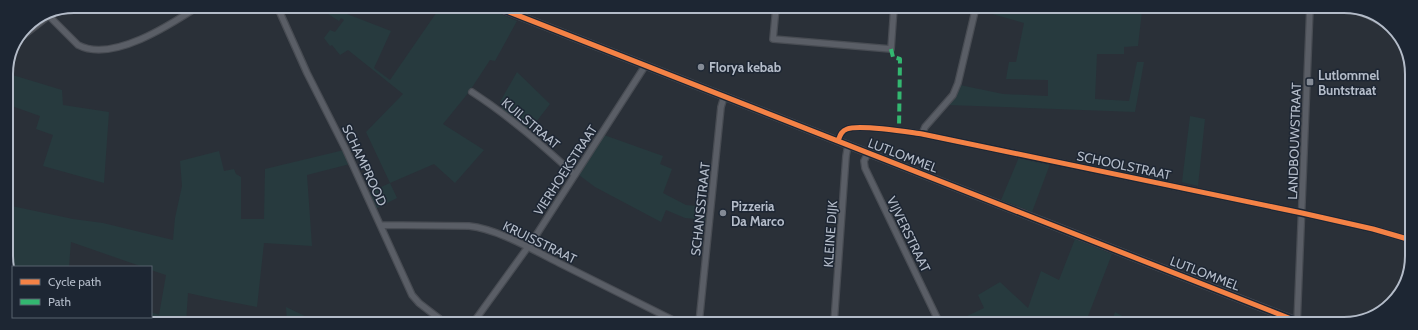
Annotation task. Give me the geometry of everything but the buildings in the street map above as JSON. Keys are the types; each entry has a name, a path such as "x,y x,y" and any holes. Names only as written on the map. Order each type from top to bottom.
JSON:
{"main road":[{"name":"LUTLOMMEL","path":"514,13 645,66 1285,317"}],"street":[{"path":"51,18 78,45 97,51 119,47 152,34 187,13"},
{"name":"SCHAMPROOD","path":"280,13 307,73 346,150 412,295 419,303 437,317"},
{"path":"776,13 773,39 891,49 894,13"},
{"path":"922,134 925,128 953,95 958,83 975,13"},
{"name":"LANDBOUWSTRAAT","path":"1300,317 1302,213 1310,13"},
{"name":"VIERHOEKSTRAAT","path":"477,317 527,247 645,66"},
{"name":"KUILSTRAAT","path":"472,92 494,106 514,122 575,175"},
{"name":"SCHANSSTRAAT","path":"700,317 721,107 724,97"},
{"name":"SCHOOLSTRAAT","path":"838,141 842,132 850,128 899,130 1302,213 1373,229 1405,238"},
{"name":"KLEINE DIJK","path":"834,317 848,145"},
{"name":"VIJVERSTRAAT","path":"868,153 864,162 865,168 937,317"},
{"name":"KRUISSTRAAT","path":"381,225 479,227 527,247 667,317"}],"green space":[{"path":"326,13 344,13 391,31 374,68 390,80 436,13 498,13 517,21 495,61 490,60 469,92 443,124 484,150 455,183 434,164 390,183 366,132 403,94 348,50 340,55 332,45 330,46 324,38 330,30 335,32 344,20 341,18 339,21"},
{"path":"989,13 1142,13 1138,46 1124,47 1124,54 1097,54 1095,99 1129,101 1137,62 1144,62 1135,112 948,105 954,99 960,85 1003,94 1048,96 1048,80 1006,79 1009,62 1016,62 1024,23"},
{"path":"517,72 550,104 529,131 503,110 500,102"},
{"path":"13,75 62,90 63,105 109,112 104,183 43,166 53,135 36,129 40,116 13,106"},
{"path":"1190,116 1205,119 1198,186 1182,182"},
{"path":"604,135 663,156 660,164 672,169 663,193 686,205 707,207 706,220 685,218 666,210 661,222 595,187 579,175"},
{"path":"344,150 350,164 307,175 312,246 264,243 257,307 188,293 186,317 152,317 152,312 159,315 166,275 152,270 152,266 140,266 71,242 69,266 14,266 13,206 73,219 103,223 173,240 175,218 182,186 180,161 219,151 224,171 234,169 236,174 241,177 241,219 264,219 265,169"},
{"path":"1019,157 1050,164 1032,212 1001,200"},
{"path":"390,183 397,198 375,209 368,193"},
{"path":"1075,239 1112,254 1088,317 965,317 984,308 978,295 1000,282 1028,308 1041,271 1059,280"},
{"path":"286,307 307,317 287,317"},
{"path":"1115,312 1124,317 1113,317"}],"marked path":[{"path":"891,49 893,57 900,59 899,130"}],"cycle path":[{"path":"512,13 1286,317"},
{"path":"838,141 843,131 862,127 922,134 1302,213 1373,229 1405,238"}],"place":[{"name":"Florya kebab","path":"701,67"},
{"name":"Lutlommel Buntstraat","path":"1310,82"},
{"name":"Pizzeria Da Marco","path":"723,213"}]}
